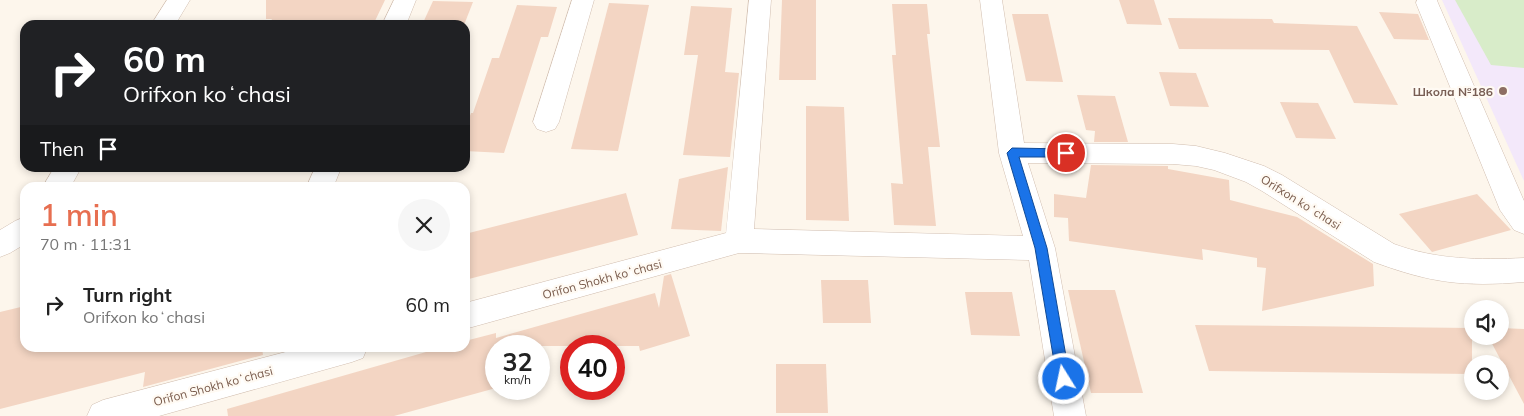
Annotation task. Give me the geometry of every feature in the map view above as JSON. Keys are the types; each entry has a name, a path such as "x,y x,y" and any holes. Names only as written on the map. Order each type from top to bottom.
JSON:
{"street":[{"path":"166,20 179,0"},
{"path":"396,20 405,0"},
{"path":"546,122 583,0"},
{"path":"739,241 760,0"},
{"path":"991,0 1012,153 1041,248 1070,416"},
{"path":"1427,3 1514,210 1524,222"},
{"name":"Orifxon koʻchasi","path":"1012,153 1173,154 1216,160 1255,174 1272,183 1384,253 1408,262 1455,272 1524,270"},
{"path":"0,245 20,233"},
{"name":"Orifon Shokh koʻchasi","path":"470,315 739,241 1041,248"},
{"name":"Orifon Shokh koʻchasi","path":"103,416 337,352"}],"shaded area":[{"name":"Школа №186","path":"1442,0 1524,0 1524,181"}],"green space":[{"path":"1455,0 1524,0 1524,68 1491,65"}],"building":[{"path":"266,0 385,0 375,20 266,19"},
{"path":"782,0 816,0 816,80 779,80"},
{"path":"1119,0 1154,0 1162,25 1127,24"},
{"path":"433,1 473,2 466,20 424,20"},
{"path":"609,3 649,5 618,151 571,149"},
{"path":"892,4 927,4 930,34 927,34 940,147 928,147 936,226 894,225 891,183 903,184 892,55 896,55"},
{"path":"517,5 557,7 548,37 541,37 504,153 470,151 470,116 473,113 492,58 499,58"},
{"path":"691,6 732,8 725,72 739,73 730,157 683,155 698,55 684,55"},
{"path":"1379,12 1418,14 1429,40 1394,39"},
{"path":"1012,14 1048,14 1063,82 1026,81"},
{"path":"1168,18 1272,19 1274,23 1357,26 1398,105 1354,103 1329,50 1179,49"},
{"path":"1159,72 1196,73 1209,107 1170,106"},
{"path":"1077,95 1115,96 1128,142 1094,142 1095,131 1086,130"},
{"path":"1280,102 1318,103 1336,139 1296,138"},
{"path":"806,106 844,107 849,221 806,220"},
{"path":"1091,165 1168,166 1168,169 1229,180 1230,200 1297,217 1373,264 1374,286 1262,311 1266,268 1257,267 1257,258 1202,249 1203,260 1069,241 1068,218 1054,217 1054,194 1086,198"},
{"path":"728,167 721,231 671,229 679,179"},
{"path":"626,193 638,235 470,279 470,233"},
{"path":"1477,194 1511,230 1432,252 1399,214"},
{"path":"671,274 690,336 640,351 639,346 625,346 625,335 560,335 560,346 550,346 550,335 507,335 655,293 659,308 664,276"},
{"path":"821,280 868,280 871,323 823,323"},
{"path":"1068,290 1115,290 1143,393 1091,393"},
{"path":"965,292 1012,292 1020,336 971,335"},
{"path":"20,307 20,352 263,352 263,355 143,387 145,372 0,409 0,312"},
{"path":"1195,325 1464,328 1464,345 1472,345 1472,355 1464,355 1464,374 1209,371"},
{"path":"1509,328 1524,329 1524,404 1509,376 1509,355 1498,355 1493,345 1509,345"},
{"path":"485,336 485,391 394,416 228,416 227,409 426,352 470,352 470,340"},
{"path":"776,364 826,364 828,413 776,413"}],"place":[{"name":"Школа №186","path":"1503,91"}],"route":[{"path":"1064,379 1041,248 1012,153 1066,153"}]}
